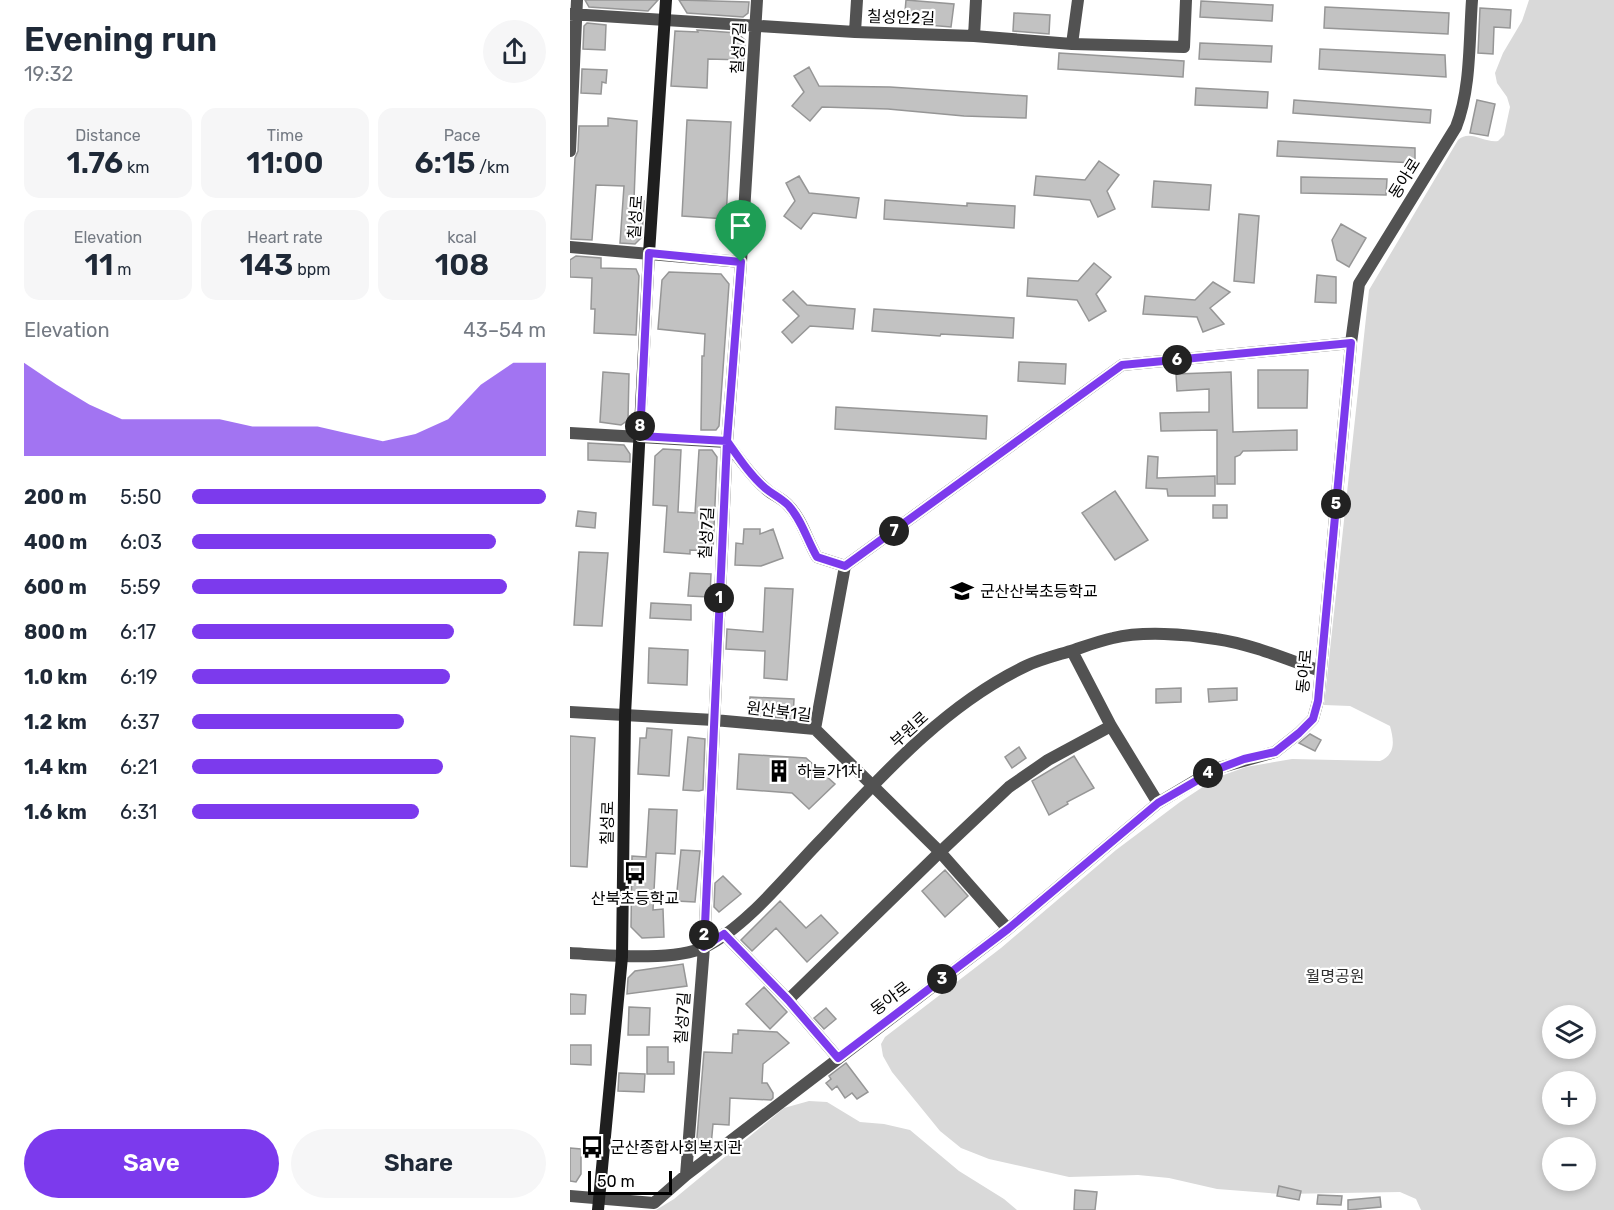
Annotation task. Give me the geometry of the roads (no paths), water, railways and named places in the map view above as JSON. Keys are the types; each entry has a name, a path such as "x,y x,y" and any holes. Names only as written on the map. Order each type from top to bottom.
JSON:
{"street":[{"path":"570,151 573,14 577,0"},
{"name":"칠성로","path":"598,1205 622,957 625,715 649,253 666,0"},
{"name":"칠성7길","path":"686,1175 704,947 727,441 741,262 757,0"},
{"path":"855,32 857,0"},
{"path":"974,36 976,0"},
{"path":"1072,44 1078,0"},
{"name":"칠성안2길","path":"573,14 855,32 974,36 1072,44 1184,47 1186,0"},
{"name":"동아로","path":"570,1196 598,1205 654,1203 686,1175 1008,929 1158,803 1215,770 1244,759 1275,752 1313,719 1318,701 1351,343 1359,284 1456,127 1466,82 1472,0"},
{"path":"570,247 741,262"},
{"path":"815,729 845,566 1122,365 1351,343"},
{"path":"570,433 727,441 754,478 787,504 802,525 817,557 845,566"},
{"name":"부원로","path":"570,953 622,957 671,955 704,947 748,916 871,786 930,730 986,688 1028,665 1114,637 1180,635 1217,639 1264,651 1320,670"},
{"path":"1072,651 1111,726 1158,803"},
{"name":"원산북1길","path":"570,712 714,720 815,729 940,852 1008,929"},
{"path":"788,1000 1009,787 1048,760 1111,726"},
{"path":"724,934 788,1000 838,1058"}],"place":[{"name":"군산산북초등학교","path":"962,591"},
{"name":"하늘가1차","path":"779,771"},
{"name":"산북초등학교","path":"635,873"},
{"name":"군산종합사회복지관","path":"592,1147"}],"park label":[{"name":"월명공원","path":"1335,976"}]}
